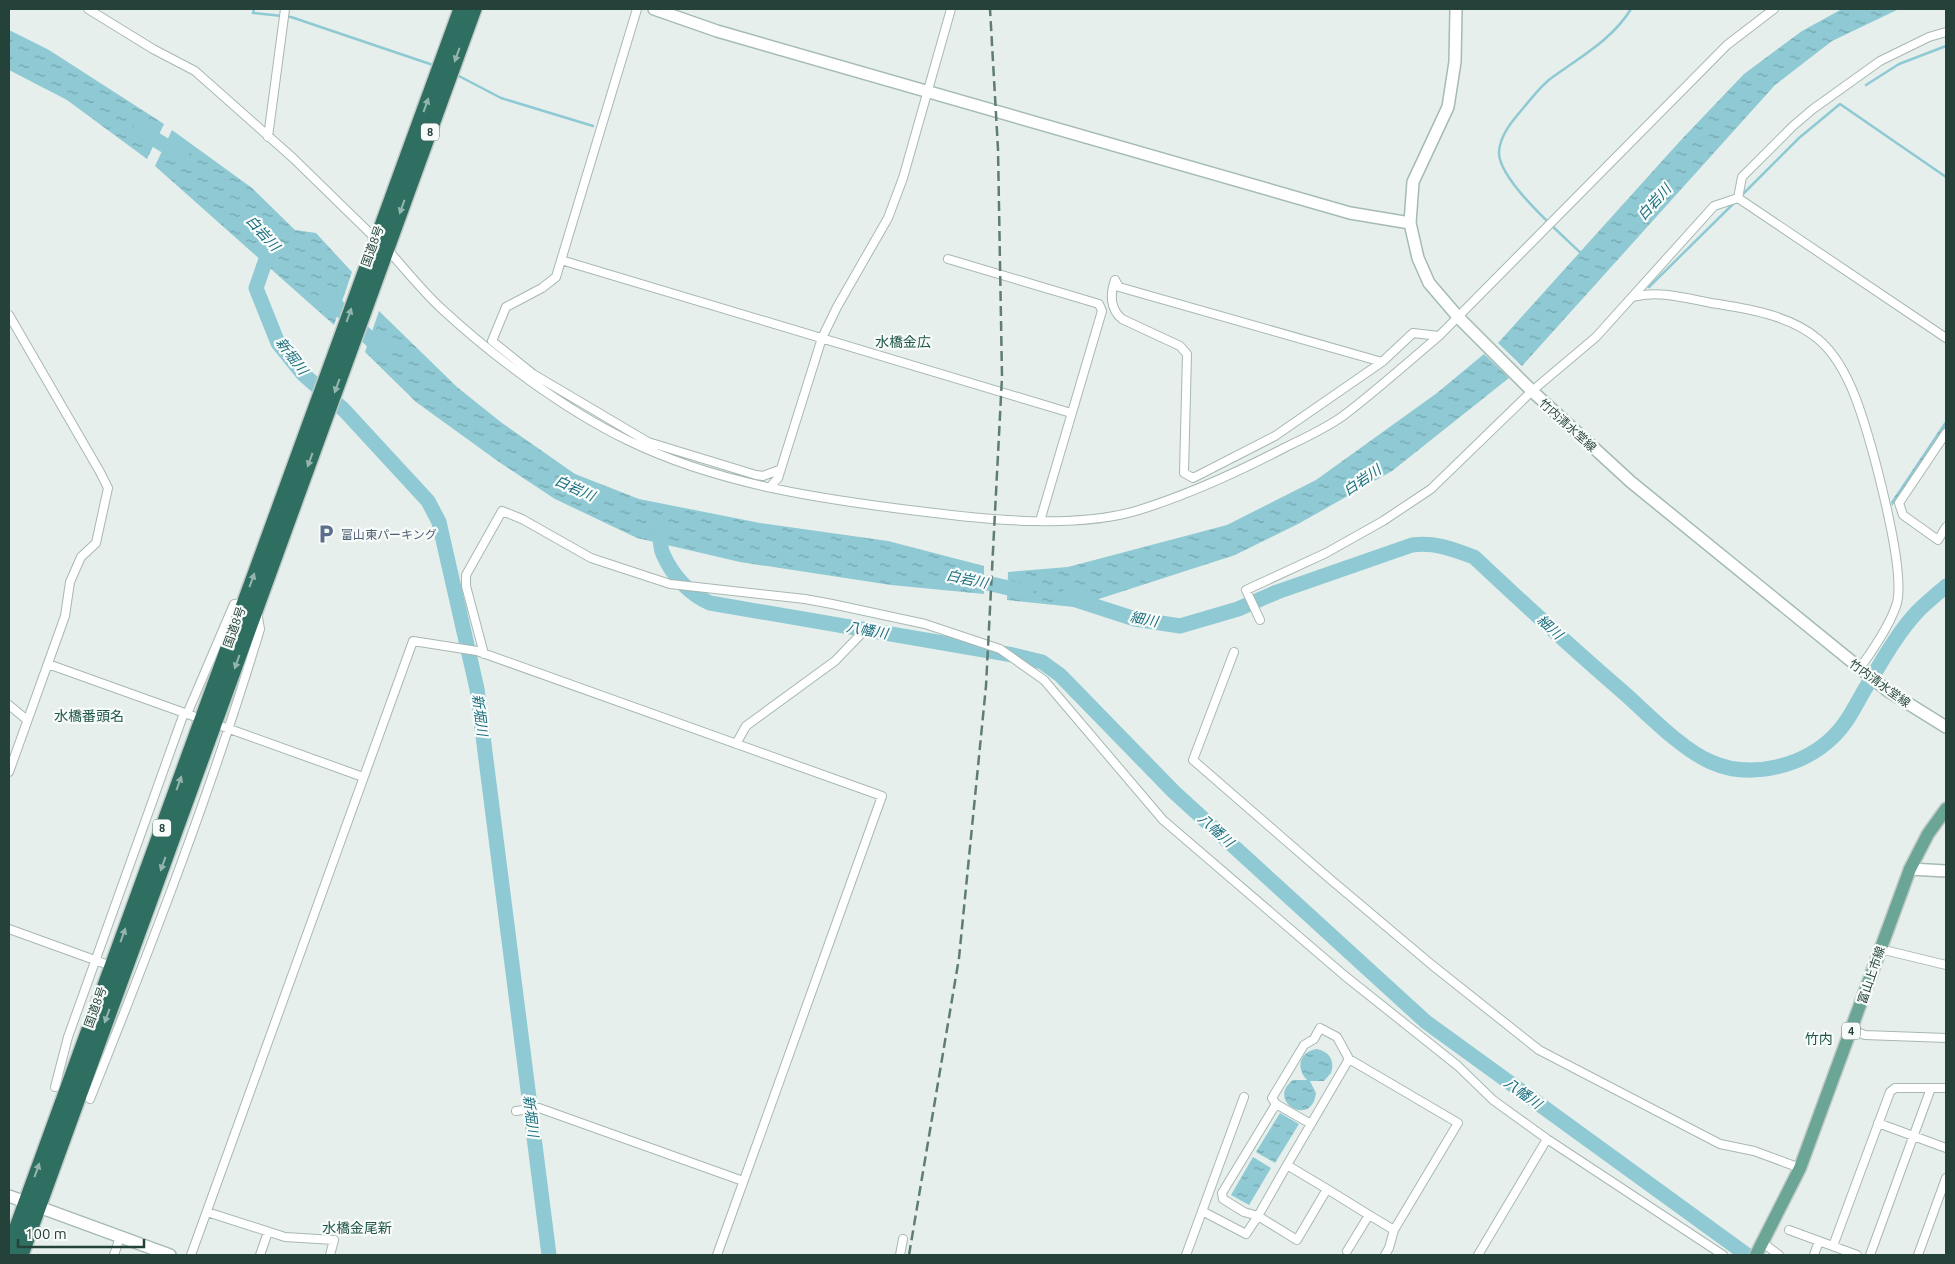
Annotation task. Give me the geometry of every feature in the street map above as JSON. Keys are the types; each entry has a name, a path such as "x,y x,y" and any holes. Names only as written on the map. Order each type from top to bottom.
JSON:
{"highway":[{"name":"国道8号","path":"380,248 460,9"},
{"name":"国道8号","path":"9,1249 32,1204 380,248 474,9"},
{"name":"国道8号","path":"21,1255 32,1204"}],"main road":[{"path":"654,9 717,31 1350,213 1410,223"},
{"name":"竹内清水堂線","path":"1456,9 1453,86 1448,107 1413,182 1410,223 1418,258 1430,283 1459,318 1532,391 1631,482 1888,692 1946,727"},
{"name":"富山上市線","path":"1756,1255 1800,1168 1910,869 1928,834 1946,809"},
{"path":"1910,869 1946,870"},
{"path":"9,1196 170,1255"}],"street":[{"path":"88,9 153,49 195,71 293,158 441,308 540,387 634,443 677,460 770,487 866,505 949,515 1040,521 1104,517 1137,511 1220,480 1341,417 1459,318 1727,45 1774,9"},
{"path":"268,137 284,9"},
{"path":"636,9 556,277 551,282 506,307 501,313 492,341 533,374 648,442 756,476 763,476 779,470"},
{"path":"770,487 778,478 822,338 837,307 888,218 903,178 951,9"},
{"path":"1738,198 1742,177 1793,126 1813,109 1880,61 1946,32"},
{"path":"1260,620 1246,590 1334,548 1383,521 1432,489 1532,391 1596,337 1714,206 1738,198"},
{"path":"1738,198 1946,338"},
{"path":"561,260 1071,413"},
{"path":"948,260 1099,304 1102,310 1040,521"},
{"path":"1382,362 1119,287 1115,280 1112,289 1111,297 1116,314 1122,319 1180,346 1187,354 1184,473 1193,478 1275,436 1382,362 1413,333 1439,336"},
{"path":"1632,298 1649,292 1741,308 1788,322 1817,338 1830,350 1856,399 1886,508 1896,569 1897,603 1869,656 1859,669"},
{"path":"9,315 108,488 96,543 81,557 70,582 65,616 9,772"},
{"path":"1946,433 1899,502 1903,515 1938,540 1946,527"},
{"path":"480,652 466,586 466,575 502,511 591,558 670,584 805,599 832,604 925,624 1000,649 1044,680 1163,820 1344,976 1458,1066 1493,1100 1547,1139 1723,1255"},
{"path":"56,1087 68,1038 100,961 188,714 234,604 250,605 260,629 227,728 90,1099"},
{"path":"736,744 746,726 835,661 862,633"},
{"path":"191,1255 413,641 480,652 882,796 717,1255"},
{"path":"1234,652 1193,760 1344,892 1539,1050 1720,1144 1754,1151 1800,1168"},
{"path":"48,664 188,714"},
{"path":"9,705 28,720"},
{"path":"227,728 363,777"},
{"path":"9,929 100,961"},
{"path":"1880,949 1946,965"},
{"path":"1311,1124 1276,1104 1272,1098 1304,1044 1314,1040 1320,1028 1337,1037 1349,1059 1458,1123 1394,1230 1385,1255"},
{"path":"1852,1030 1865,1035 1946,1038"},
{"path":"1202,1211 1246,1234 1349,1059"},
{"path":"1833,1246 1890,1092 1895,1088 1946,1088"},
{"path":"1870,1255 1931,1088"},
{"path":"1186,1255 1244,1097"},
{"path":"1276,1104 1222,1193 1223,1199 1244,1212 1258,1216 1297,1240 1327,1189"},
{"path":"516,1111 539,1108 743,1181"},
{"path":"1878,1123 1946,1148"},
{"path":"1478,1255 1547,1139"},
{"path":"1287,1165 1394,1230"},
{"path":"1918,1255 1946,1178"},
{"path":"207,1212 285,1237 334,1240 330,1255"},
{"path":"1346,1251 1369,1215"},
{"path":"1789,1230 1857,1255"},
{"path":"260,1255 268,1232"},
{"path":"114,1255 120,1237"},
{"path":"900,1255 903,1239"},
{"path":"1814,1255 1819,1241"},
{"path":"1763,1243 1778,1255"}],"water":[{"path":"1842,9 1899,9 1832,41 1775,85 1522,366 1498,343 1681,140 1744,74 1802,31"},
{"path":"9,30 49,50 164,124 147,159 67,100 9,70"},
{"path":"172,130 252,188 295,230 316,233 352,272 334,325 155,166"},
{"path":"379,311 457,387 502,423 575,474 639,499 760,523 888,541 984,566 984,594 891,585 740,562 637,538 555,499 499,462 416,402 365,352"},
{"path":"1484,354 1509,378 1392,471 1298,524 1235,555 1074,607 1007,600 1008,572 1068,567 1227,525 1316,480 1437,393"},
{"path":"1946,420 1946,426 1892,506 1891,502"},
{"path":"1317,1049 1325,1052 1332,1061 1331,1073 1324,1081 1310,1081 1316,1093 1313,1104 1307,1109 1292,1108 1284,1096 1286,1088 1293,1080 1307,1080 1301,1070 1301,1061 1311,1050"},
{"path":"1280,1113 1299,1124 1275,1163 1256,1152"},
{"path":"1253,1157 1271,1168 1249,1205 1231,1195"}],"waterway":[{"path":"254,9 253,13 291,17 436,66"},
{"path":"1582,254 1520,192 1501,164 1500,145 1508,127 1540,89 1552,77 1607,37 1616,29 1631,9"},
{"path":"1866,85 1899,64 1946,46"},
{"path":"457,75 501,98 593,126"},
{"path":"1744,193 1799,138 1840,104 1946,177"},
{"name":"白岩川","path":"140,130 182,156"},
{"path":"1649,287 1733,204"},
{"name":"新堀川","path":"271,245 256,288 278,343 303,374 344,410 428,501 439,522 477,689 549,1255"},
{"name":"白岩川","path":"326,295 384,353"},
{"name":"八幡川","path":"660,523 662,551 671,569 688,589 710,603 1013,655 1042,662 1060,675 1174,792 1426,1022 1747,1255"},
{"name":"細川","path":"1067,597 1135,619 1180,626 1238,609 1277,592 1412,545 1429,544 1444,547 1474,557 1566,642 1688,749 1711,762 1727,767 1743,770 1760,770 1776,767 1808,755 1834,736 1847,719 1896,638 1918,611 1946,586"},
{"name":"白岩川","path":"965,578 1026,592"}],"railway":[{"path":"909,1255 959,958 986,686 1002,377 998,149 990,9"}],"place":[{"name":"富山東パーキング","path":"326,534"}],"district":[{"name":"水橋金広","path":"903,342"},
{"name":"水橋番頭名","path":"89,716"},
{"name":"竹内","path":"1819,1039"},
{"name":"水橋金尾新","path":"357,1228"}]}
